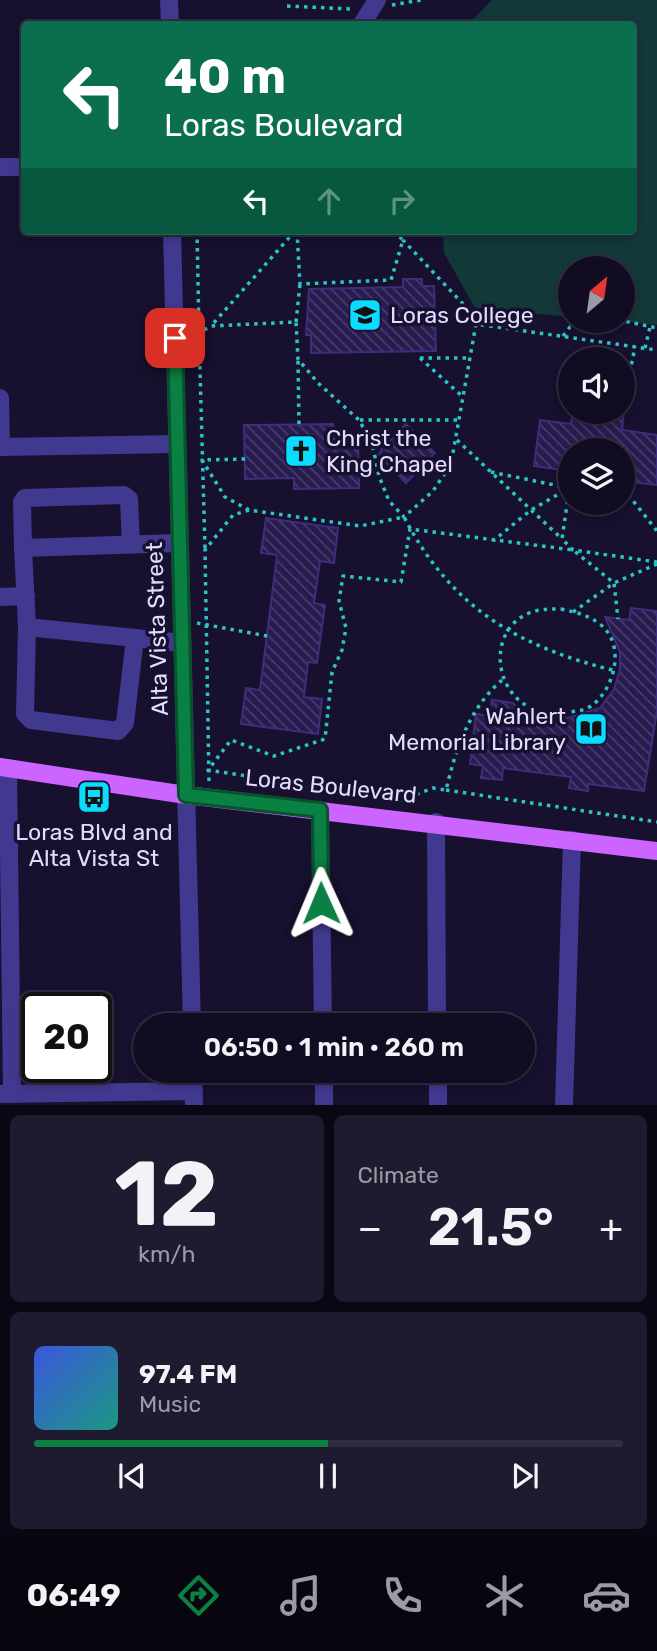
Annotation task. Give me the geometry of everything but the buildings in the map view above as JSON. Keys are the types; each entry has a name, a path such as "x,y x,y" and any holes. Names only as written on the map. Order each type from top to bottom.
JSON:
{"main road":[{"name":"Loras Boulevard","path":"4,767 186,795 436,822 657,851"}],"street":[{"path":"169,0 170,21"},
{"path":"0,167 21,167"},
{"name":"Alta Vista Street","path":"172,235 192,1013"},
{"path":"0,398 1,447 177,444"},
{"path":"131,545 129,499 124,495 38,497 25,498 22,502 27,627 24,715 31,720 118,731 125,723 135,639"},
{"path":"23,548 180,543"},
{"path":"0,597 26,596"},
{"path":"27,627 182,643"},
{"path":"4,767 6,1093 194,1098"},
{"path":"320,810 323,1013"},
{"path":"436,822 438,1013"},
{"path":"564,1105 572,840"},
{"path":"324,1083 324,1105"},
{"path":"438,1083 438,1105"}],"path":[{"path":"375,10 399,0"},
{"path":"287,6 375,10 421,0"},
{"path":"197,235 208,770 211,798"},
{"path":"199,332 211,326 292,235"},
{"path":"296,235 300,284 296,322 299,424"},
{"path":"202,460 225,497 249,510 360,526 404,517 433,491 451,464 476,324 464,305 397,235"},
{"path":"300,284 391,281 403,235"},
{"path":"563,336 570,327 624,321 657,328"},
{"path":"211,326 296,322"},
{"path":"476,324 657,350"},
{"path":"645,348 650,327"},
{"path":"463,397 420,358 470,358"},
{"path":"298,359 317,383 359,420 372,443 379,476 389,500 404,517 430,562 459,595 509,633 566,659 616,671"},
{"path":"359,420 459,420"},
{"path":"457,440 573,550 614,583 618,619"},
{"path":"202,460 245,459"},
{"path":"491,472 558,484"},
{"path":"493,541 531,510 558,493"},
{"path":"635,503 657,531"},
{"path":"205,550 233,516 249,510"},
{"path":"562,539 566,515"},
{"path":"410,529 657,563"},
{"path":"208,770 231,740 274,756 325,739 332,673 342,650 346,628 339,601 343,576 401,582 410,529"},
{"path":"573,612 614,583 657,563"},
{"path":"561,609 573,612 603,626 613,645 616,671 594,704 585,709 559,714 530,708 512,697 502,680 500,664 509,633 527,614 561,609"},
{"path":"181,620 267,636"},
{"path":"446,790 457,745 485,695 502,680"},
{"path":"208,770 401,800 433,788 657,822"}],"green space":[{"path":"492,0 657,0 657,325 635,323 635,256 558,256 558,316 475,308 444,253 443,235 637,235 637,21 472,21"}],"place":[{"name":"Loras College","path":"365,315"},
{"name":"Christ the King Chapel","path":"301,451"},
{"name":"Wahlert Memorial Library","path":"591,729"},
{"name":"Loras Blvd and Alta Vista St","path":"94,797"}],"route":[{"path":"175,338 186,795 320,810 321,903"}]}
